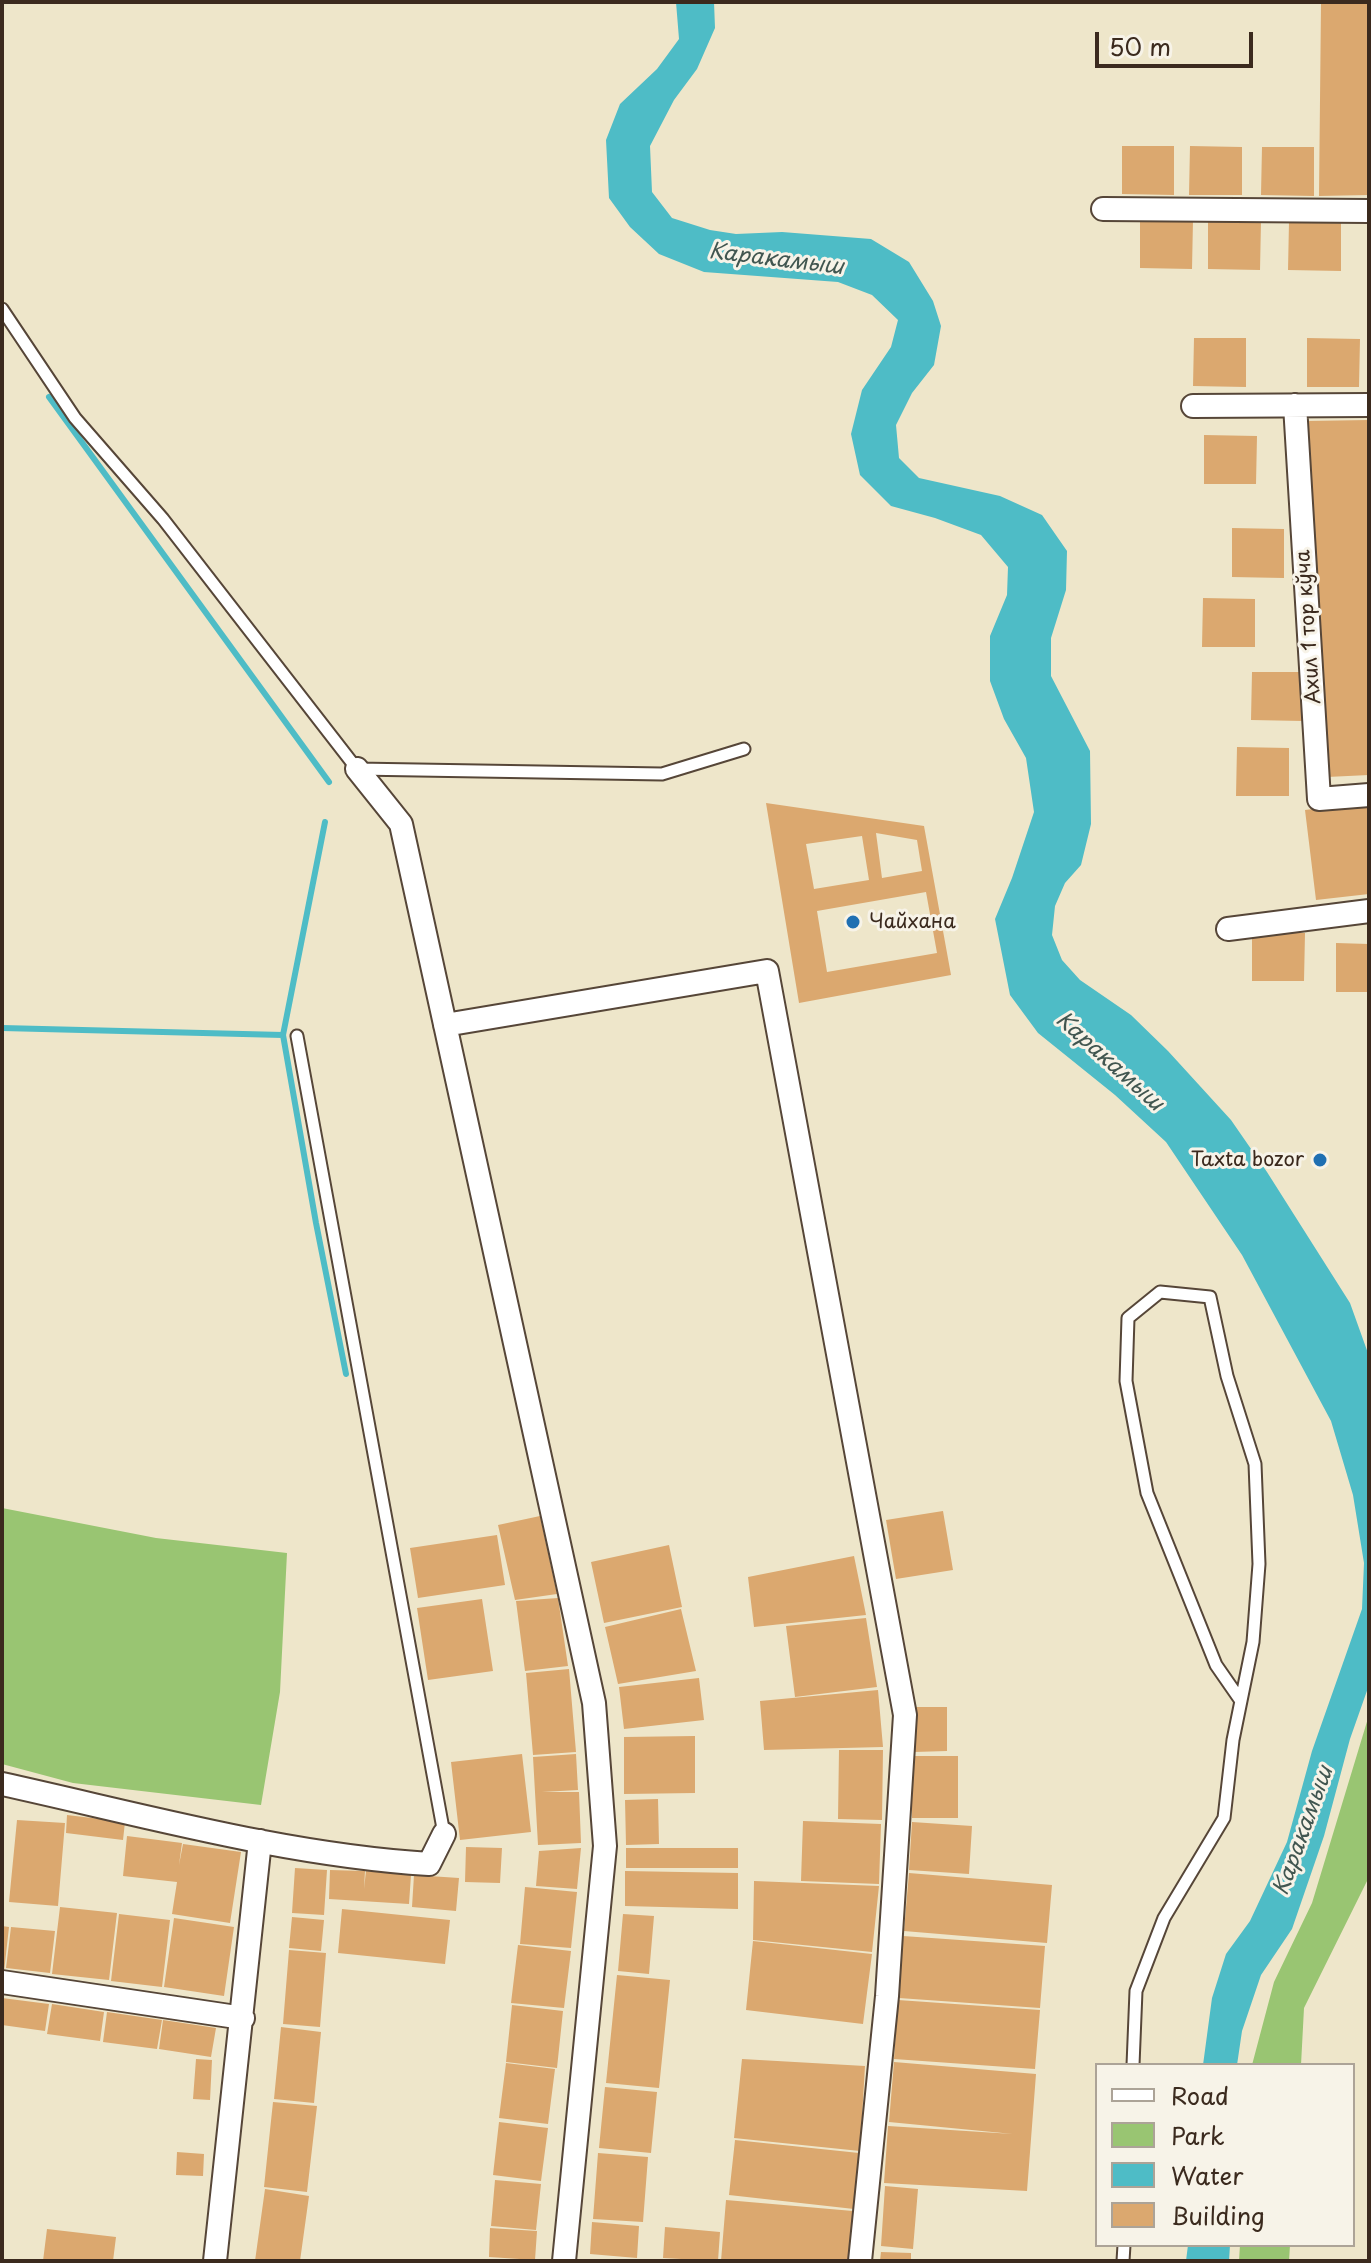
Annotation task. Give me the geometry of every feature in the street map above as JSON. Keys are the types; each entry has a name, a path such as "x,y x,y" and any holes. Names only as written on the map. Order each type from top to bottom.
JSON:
{"street":[{"path":"1103,209 1369,211"},
{"name":"Ахил 1 тор кўча","path":"1295,405 1319,799 1369,795"},
{"path":"1193,406 1369,405"},
{"path":"357,769 401,824 594,1703 605,1846 564,2261"},
{"path":"1228,929 1369,911"},
{"path":"445,1025 767,971 905,1715 887,1996 860,2261"},
{"path":"2,1784 260,1841 383,1862 429,1864 444,1834"},
{"path":"215,2261 260,1841"},
{"path":"2,1982 243,2018"}],"lane":[{"path":"2,309 75,418 163,519 357,769 662,774 744,749"},
{"path":"297,1036 444,1834"},
{"path":"1133,2063 1136,1991 1164,1918 1224,1818 1233,1740 1241,1701 1253,1642 1259,1564 1255,1464 1227,1376 1210,1297 1160,1292 1128,1318 1126,1381 1147,1493 1216,1665 1241,1701"}],"green space":[{"path":"2,1508 156,1538 287,1553 280,1692 261,1805 73,1783 2,1764"},
{"path":"1369,1715 1369,1877 1304,2008 1301,2063 1253,2063 1274,1982 1312,1903"},
{"path":"1240,2247 1290,2247 1289,2261 1239,2261"}],"water":[{"name":"Каракамыш","path":"676,2 714,2 715,28 697,69 674,100 650,146 652,192 672,218 710,230 736,234 782,232 871,239 909,262 933,301 941,326 934,365 912,393 896,425 899,458 919,478 1000,496 1042,515 1067,551 1066,590 1051,638 1051,676 1090,751 1091,824 1081,865 1065,883 1055,906 1052,935 1062,960 1080,980 1131,1015 1231,1120 1350,1303 1369,1356 1369,1685 1350,1739 1324,1836 1292,1929 1261,1975 1242,2031 1237,2063 1203,2063 1212,1998 1226,1954 1250,1921 1287,1842 1312,1751 1362,1609 1364,1563 1353,1495 1331,1421 1242,1255 1166,1142 1115,1095 1038,1033 1010,995 995,919 1034,812 1026,758 1004,719 990,681 990,636 1007,595 1008,567 981,535 891,506 860,475 851,434 862,390 891,347 898,320 872,295 838,282 704,272 659,254 630,227 609,198 606,140 620,104 657,69 679,39"},
{"path":"1188,2247 1230,2247 1229,2261 1186,2261"}],"building":[{"path":"1369,2 1369,195 1319,196 1321,4"},
{"path":"1122,146 1174,146 1174,195 1122,194"},
{"path":"1190,146 1242,147 1242,195 1189,195"},
{"path":"1262,147 1314,147 1314,196 1261,195"},
{"path":"1140,220 1193,220 1192,269 1140,268"},
{"path":"1208,220 1261,221 1260,270 1208,269"},
{"path":"1289,222 1341,222 1341,271 1288,270"},
{"path":"1194,338 1246,338 1246,387 1193,386"},
{"path":"1307,338 1360,339 1359,387 1307,387"},
{"path":"1369,420 1369,775 1327,777 1305,421"},
{"path":"1204,435 1257,436 1256,484 1204,484"},
{"path":"1232,528 1284,529 1284,578 1232,577"},
{"path":"1203,598 1255,599 1255,647 1202,647"},
{"path":"1252,672 1304,672 1303,721 1251,720"},
{"path":"1237,747 1289,748 1289,796 1236,796"},
{"path":"1369,802 1369,894 1316,900 1305,810"},
{"path":"766,803 924,826 951,975 799,1003","holes":["876,833 917,840 922,871 882,878","862,836 869,880 814,889 806,844","926,892 937,953 827,972 817,911"]},
{"path":"1252,932 1305,933 1304,981 1252,981"},
{"path":"1336,943 1369,944 1369,992 1336,992"},
{"path":"943,1511 953,1570 896,1579 886,1520"},
{"path":"540,1516 557,1594 515,1600 498,1525"},
{"path":"497,1535 505,1585 418,1598 410,1548"},
{"path":"669,1545 682,1607 604,1623 591,1562"},
{"path":"854,1556 866,1615 754,1627 748,1577"},
{"path":"558,1598 568,1666 525,1671 516,1601"},
{"path":"482,1599 493,1671 428,1680 417,1608"},
{"path":"681,1609 696,1671 618,1684 605,1627"},
{"path":"866,1618 877,1687 795,1697 786,1626"},
{"path":"569,1669 576,1752 533,1755 526,1673"},
{"path":"699,1678 704,1720 624,1729 619,1687"},
{"path":"878,1690 883,1747 764,1750 760,1701"},
{"path":"913,1707 947,1707 947,1751 914,1752"},
{"path":"695,1736 695,1793 624,1794 624,1737"},
{"path":"839,1750 883,1750 882,1820 838,1819"},
{"path":"522,1754 531,1832 460,1840 451,1762"},
{"path":"576,1754 578,1790 542,1792 579,1792 581,1843 538,1845 533,1757"},
{"path":"912,1756 958,1756 958,1818 912,1818"},
{"path":"658,1799 659,1844 626,1845 625,1800"},
{"path":"67,1815 125,1822 123,1840 66,1833"},
{"path":"17,1820 65,1823 58,1906 9,1902"},
{"path":"803,1821 881,1824 879,1884 801,1881"},
{"path":"912,1822 972,1826 969,1874 909,1870"},
{"path":"127,1836 182,1843 179,1865 183,1844 241,1852 230,1923 172,1914 177,1882 123,1876"},
{"path":"466,1847 502,1848 500,1883 465,1882"},
{"path":"581,1848 577,1889 536,1886 539,1851"},
{"path":"626,1848 738,1848 738,1868 626,1868"},
{"path":"295,1868 327,1870 324,1915 292,1913"},
{"path":"330,1870 365,1871 364,1889 366,1871 411,1875 409,1904 329,1899"},
{"path":"625,1871 738,1873 738,1909 625,1906"},
{"path":"909,1873 1052,1885 1047,1943 904,1931"},
{"path":"414,1875 459,1878 456,1911 412,1907"},
{"path":"754,1881 879,1886 872,1952 753,1940"},
{"path":"525,1887 577,1892 571,1948 520,1944"},
{"path":"60,1907 117,1913 109,1980 52,1974"},
{"path":"342,1909 450,1920 445,1964 338,1953"},
{"path":"119,1914 170,1920 162,1987 111,1981"},
{"path":"623,1914 654,1916 649,1974 618,1971"},
{"path":"292,1917 324,1920 321,1951 289,1948"},
{"path":"174,1918 234,1927 224,1996 164,1987"},
{"path":"2,1926 9,1927 4,1972 2,1972"},
{"path":"11,1927 55,1931 50,1973 6,1968"},
{"path":"903,1936 1045,1946 1040,2008 899,1998"},
{"path":"753,1941 872,1954 863,2024 746,2010"},
{"path":"518,1945 571,1951 564,2008 511,2003"},
{"path":"289,1950 326,1953 320,2027 283,2024"},
{"path":"617,1975 670,1980 659,2088 606,2083"},
{"path":"2,1998 49,2004 45,2031 2,2025"},
{"path":"898,2000 1040,2010 1035,2069 894,2059"},
{"path":"52,2004 104,2012 100,2041 47,2034"},
{"path":"512,2005 563,2011 557,2068 506,2062"},
{"path":"107,2012 162,2020 157,2049 103,2042"},
{"path":"163,2020 216,2028 211,2057 159,2049"},
{"path":"281,2027 321,2032 314,2103 274,2099"},
{"path":"196,2059 212,2060 210,2100 193,2099"},
{"path":"742,2059 865,2066 860,2151 734,2138"},
{"path":"894,2062 1036,2074 1027,2191 884,2183 888,2126 1013,2134 889,2122"},
{"path":"506,2063 555,2069 548,2124 499,2118"},
{"path":"605,2087 657,2092 651,2153 599,2148"},
{"path":"273,2102 317,2106 307,2192 264,2187"},
{"path":"499,2122 548,2128 541,2181 493,2175"},
{"path":"735,2140 859,2153 854,2209 729,2195"},
{"path":"177,2152 204,2154 203,2176 176,2175"},
{"path":"598,2153 648,2157 643,2222 593,2219"},
{"path":"495,2180 541,2184 536,2230 491,2226"},
{"path":"885,2186 918,2189 913,2249 881,2246"},
{"path":"265,2189 309,2196 300,2261 255,2261"},
{"path":"726,2200 853,2211 849,2261 721,2261"},
{"path":"592,2222 639,2226 637,2258 590,2254"},
{"path":"665,2227 720,2232 718,2261 663,2258"},
{"path":"490,2228 537,2231 535,2260 489,2257"},
{"path":"47,2229 116,2237 113,2261 43,2261"},
{"path":"881,2252 911,2253 911,2261 880,2261"}],"waterway":[{"path":"49,397 329,782"},
{"path":"325,822 283,1035 346,1374"},
{"path":"2,1028 283,1035"}],"place":[{"name":"Чайхана","path":"853,922"},
{"name":"Taxta bozor","path":"1320,1160"}]}
